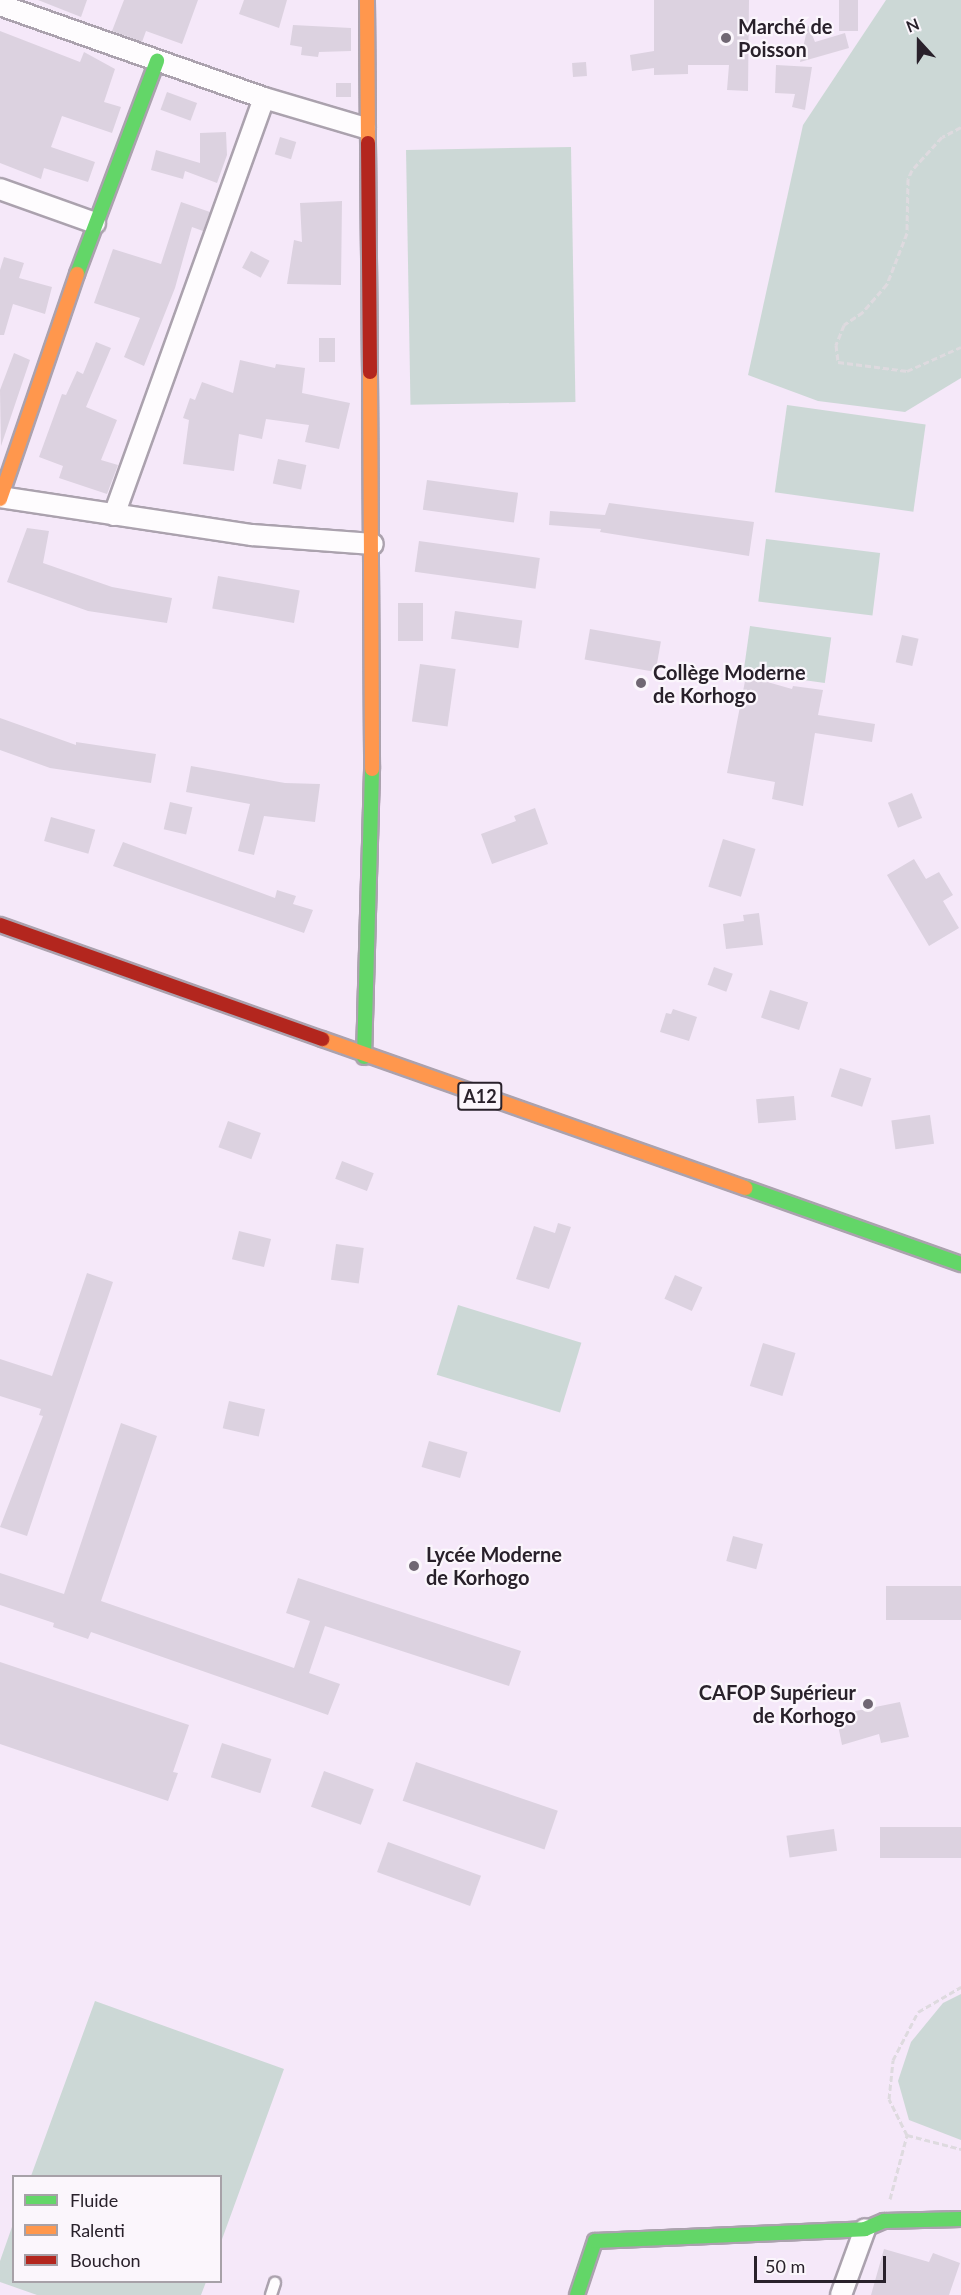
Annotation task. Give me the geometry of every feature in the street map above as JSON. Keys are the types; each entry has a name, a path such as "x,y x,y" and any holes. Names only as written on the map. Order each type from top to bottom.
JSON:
{"street":[{"path":"364,1057 373,737 373,544 365,128 367,0"},
{"path":"0,5 264,98 365,128"},
{"path":"157,61 95,223 0,498 252,535 373,544"},
{"path":"114,515 264,98"},
{"path":"0,189 95,223"},
{"name":"A12","path":"0,925 364,1057 961,1264"},
{"path":"577,2295 595,2241 865,2229 884,2221 961,2219"},
{"path":"841,2295 865,2229"}],"lane":[{"path":"271,2295 275,2283"}],"path":[{"path":"961,127 942,137 912,170 908,179 907,233 887,284 863,312 844,325 836,345 838,362 907,371 961,347"},
{"path":"884,2221 907,2134 889,2099 893,2060 918,2012 961,1987"},
{"path":"907,2134 961,2149"}],"shaded area":[{"path":"886,0 961,0 961,378 905,412 818,401 748,375 803,125"},
{"path":"571,147 575,402 410,405 406,150"},
{"path":"787,405 926,424 913,512 775,492"},
{"path":"766,539 880,553 872,616 758,602"},
{"path":"750,626 831,637 825,683 744,672"},
{"path":"458,1305 581,1343 560,1413 437,1375"},
{"path":"961,1994 961,2140 909,2120 898,2081 911,2042 943,2003"},
{"path":"95,2001 284,2069 222,2239 222,2175 31,2175"},
{"path":"12,2227 12,2283 206,2283 201,2295 37,2295 0,2282 0,2261"}],"building":[{"path":"38,0 87,0 81,17"},
{"path":"124,0 198,0 182,44 146,31 142,42 112,31"},
{"path":"244,0 287,0 279,28 239,14"},
{"path":"654,0 749,0 748,91 727,90 729,65 688,65 688,74 654,75 654,68 632,71 630,55 654,51"},
{"path":"839,0 858,0 858,31 839,31"},
{"path":"293,25 351,28 351,51 319,52 318,57 301,55 302,47 290,45"},
{"path":"808,25 815,42 845,33 849,48 800,62"},
{"path":"0,31 80,62 84,52 115,69 104,102 121,107 112,133 62,116 51,147 95,162 88,182 44,168 41,179 0,163"},
{"path":"586,62 587,76 573,77 572,63"},
{"path":"776,65 812,67 805,110 792,107 795,94 775,93"},
{"path":"336,83 351,83 351,97 336,97"},
{"path":"167,92 197,103 191,121 161,110"},
{"path":"226,132 227,155 217,183 185,171 183,179 151,170 156,150 200,163 200,133"},
{"path":"280,137 296,142 291,159 275,154"},
{"path":"342,201 341,285 287,284 294,240 302,242 300,203"},
{"path":"181,202 210,212 203,231 192,227 175,288 144,366 124,357 140,318 94,303 113,249 161,264"},
{"path":"251,251 270,261 261,278 242,268"},
{"path":"4,257 24,263 19,278 52,287 45,314 13,304 4,335 0,335 0,270"},
{"path":"319,338 335,338 335,362 319,362"},
{"path":"96,342 111,348 86,407 117,420 101,460 118,465 107,494 59,478 63,466 39,457 62,394 66,395 77,371 83,374"},
{"path":"14,353 30,360 1,446 0,390"},
{"path":"240,360 275,368 276,364 305,368 302,393 350,403 339,449 305,442 309,425 266,419 262,439 239,434 234,471 183,464 189,420 183,418 190,398 195,400 202,382 233,393"},
{"path":"278,459 306,465 301,489 273,483"},
{"path":"427,480 518,493 514,523 423,510"},
{"path":"609,503 754,522 749,556 600,532 601,529 549,525 550,511 605,515"},
{"path":"27,528 49,531 43,563 112,587 172,598 167,623 88,611 7,582"},
{"path":"419,541 540,558 535,589 415,572"},
{"path":"218,576 300,590 294,623 212,608"},
{"path":"398,603 423,603 423,641 398,641"},
{"path":"455,611 522,620 518,648 451,639"},
{"path":"590,629 661,642 656,672 585,660"},
{"path":"902,635 919,639 912,666 896,662"},
{"path":"420,664 456,669 448,726 412,721"},
{"path":"746,676 792,689 793,686 823,690 818,715 875,724 872,742 815,733 803,806 772,799 775,782 727,773"},
{"path":"0,718 76,745 76,742 156,754 151,783 50,768 0,750"},
{"path":"191,766 285,783 320,784 315,822 264,816 254,855 238,851 250,804 186,792"},
{"path":"912,793 922,818 898,828 888,803"},
{"path":"170,802 192,807 186,834 164,829"},
{"path":"535,808 548,844 492,864 481,834 516,821 514,816"},
{"path":"51,817 95,830 88,854 44,841"},
{"path":"723,839 756,849 741,897 708,887"},
{"path":"123,842 275,898 277,890 296,896 293,904 313,910 304,933 113,866"},
{"path":"914,859 926,879 939,872 953,895 943,901 959,928 929,946 887,875"},
{"path":"759,913 763,945 726,949 723,924 744,921 743,915"},
{"path":"714,967 733,974 726,992 708,985"},
{"path":"770,990 808,1002 799,1030 761,1018"},
{"path":"673,1009 697,1017 689,1041 660,1032 666,1013 671,1014"},
{"path":"840,1068 871,1078 862,1107 831,1097"},
{"path":"794,1096 796,1120 758,1123 756,1099"},
{"path":"930,1115 934,1144 895,1149 891,1120"},
{"path":"228,1121 261,1133 251,1159 218,1147"},
{"path":"342,1161 374,1173 367,1191 335,1179"},
{"path":"558,1223 571,1227 549,1289 516,1279 534,1226 555,1233"},
{"path":"239,1231 271,1239 264,1267 232,1259"},
{"path":"336,1244 364,1248 359,1284 331,1280"},
{"path":"87,1273 113,1282 27,1536 0,1527 43,1416 39,1415 41,1409 0,1396 0,1359 52,1376"},
{"path":"675,1275 702,1287 692,1311 664,1299"},
{"path":"763,1343 796,1353 782,1396 750,1386"},
{"path":"229,1401 265,1409 259,1437 223,1428"},
{"path":"121,1423 157,1436 101,1601 294,1668 310,1621 286,1613 298,1578 521,1651 509,1686 325,1626 309,1673 340,1684 328,1715 91,1632 88,1639 53,1627 54,1623 0,1605 0,1573 64,1594"},
{"path":"429,1441 467,1452 460,1478 422,1467"},
{"path":"733,1536 763,1544 756,1569 726,1561"},
{"path":"886,1586 961,1586 961,1620 886,1620"},
{"path":"0,1662 189,1725 173,1772 178,1773 168,1801 0,1744"},
{"path":"900,1702 909,1737 881,1743 879,1734 842,1745 836,1715"},
{"path":"222,1743 271,1759 260,1793 211,1777"},
{"path":"416,1762 558,1811 544,1850 403,1801"},
{"path":"324,1771 374,1789 361,1825 311,1807"},
{"path":"880,1827 961,1827 961,1858 880,1858"},
{"path":"834,1829 837,1851 790,1857 786,1836"},
{"path":"388,1842 481,1876 470,1906 377,1872"},
{"path":"884,2249 929,2262 933,2253 960,2263 949,2295 871,2295"}],"traffic: fast":[{"path":"77,274 157,61"},
{"path":"364,1057 372,769"},
{"path":"746,1188 961,1264"},
{"path":"577,2295 595,2241 865,2229 884,2221 961,2219"}],"traffic: slow":[{"path":"367,0 368,143"},
{"path":"0,499 77,274"},
{"path":"370,372 372,769"},
{"path":"322,1039 746,1188"}],"traffic: jam":[{"path":"368,143 370,372"},
{"path":"0,925 322,1039"}],"place":[{"name":"Marché de Poisson","path":"726,38"},
{"name":"Collège Moderne de Korhogo","path":"641,683"},
{"name":"Lycée Moderne de Korhogo","path":"414,1566"},
{"name":"CAFOP Supérieur de Korhogo","path":"868,1704"}]}
